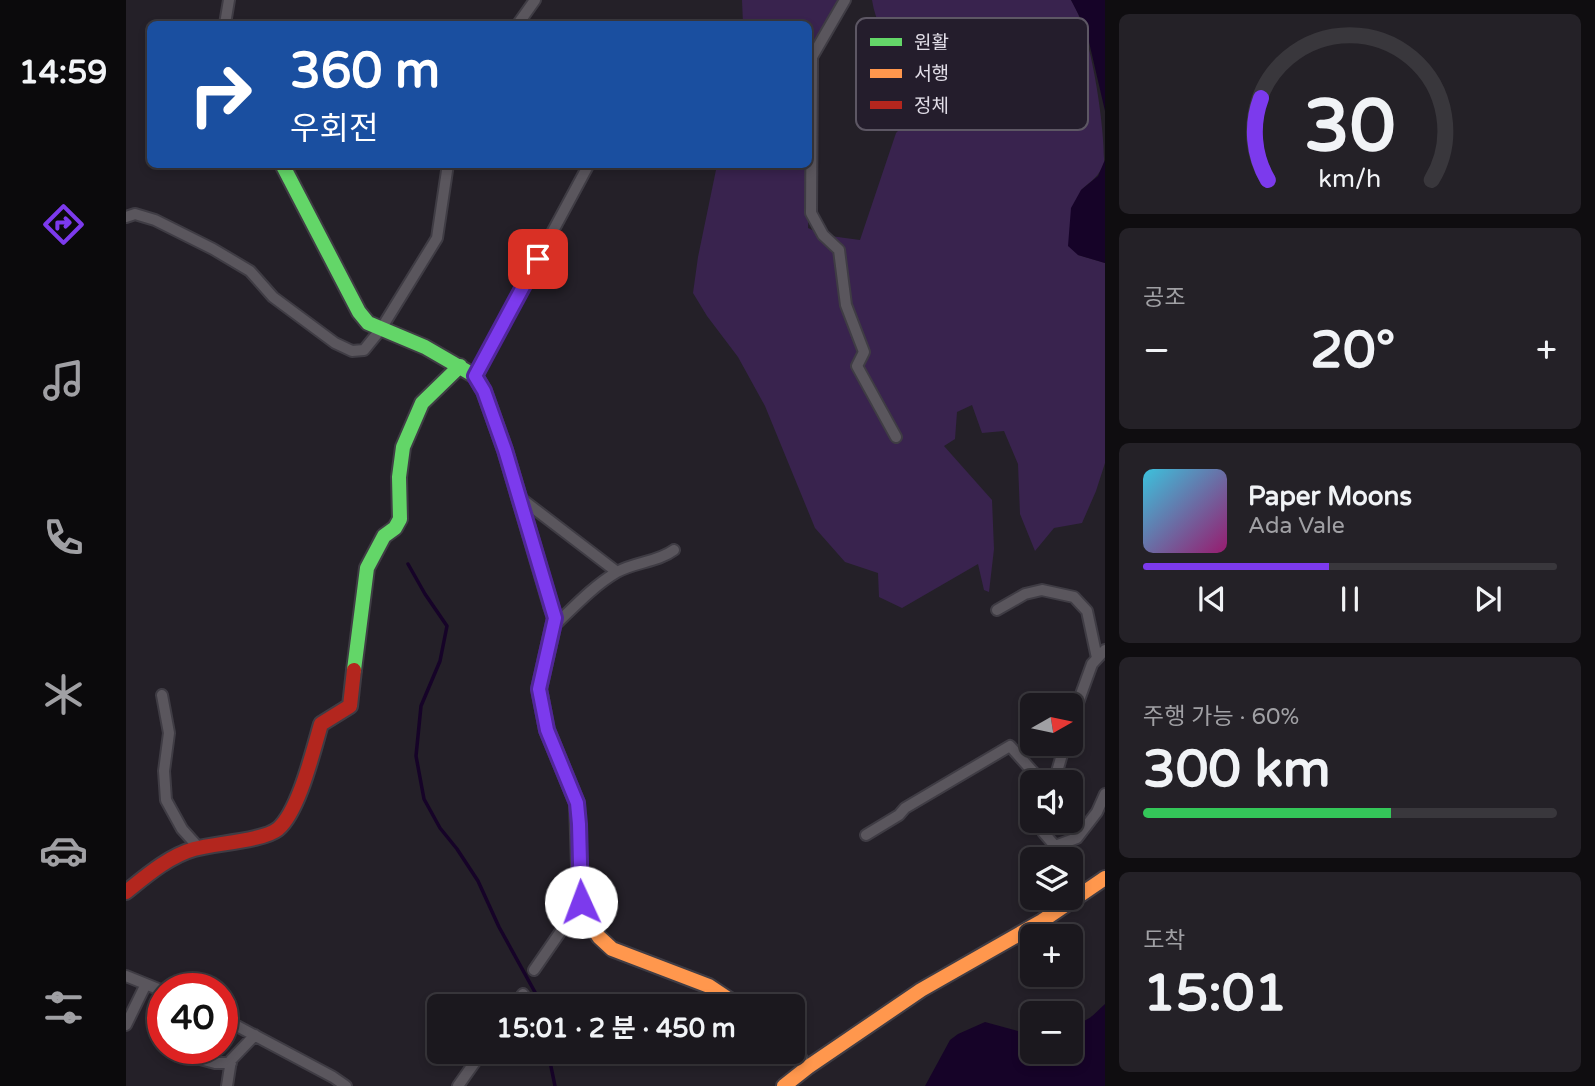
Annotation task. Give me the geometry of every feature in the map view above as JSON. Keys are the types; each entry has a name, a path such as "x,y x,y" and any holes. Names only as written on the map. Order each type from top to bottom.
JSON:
{"street":[{"path":"226,21 229,0"},
{"path":"520,21 535,0"},
{"path":"812,57 845,0"},
{"path":"284,168 359,312 368,323 425,347 460,366 475,376 488,403 555,618 539,689 547,730 577,803 581,902 584,914 611,950 709,986 721,994"},
{"path":"126,218 135,214 156,220 232,260 250,271 273,297 335,343 352,351 364,350 381,329 437,238 447,168"},
{"path":"475,376 587,168"},
{"path":"811,168 811,213 823,235 838,250 846,305 864,352 857,366 896,437"},
{"path":"126,892 156,868 199,848 249,839 278,829 296,803 321,724 350,706 367,568 384,536 395,528 400,519 399,477 403,447 422,402 460,366"},
{"path":"519,497 617,572"},
{"path":"553,627 589,593 617,572 664,557 674,550"},
{"path":"997,610 1025,594 1042,590 1074,597 1087,611 1101,654 1093,664 1082,693"},
{"path":"162,695 169,733 164,771 166,800 181,829 199,848"},
{"path":"866,835 905,808 1010,746 1031,770"},
{"path":"1083,830 1097,813 1105,794"},
{"path":"1044,833 1055,846 1077,838 1081,833"},
{"path":"784,1086 921,990 1042,921 1105,878"},
{"path":"534,970 581,902"},
{"path":"126,976 146,984 126,1025"},
{"path":"238,1026 333,1076 346,1086"},
{"path":"238,1053 255,1035"},
{"path":"805,1063 808,1067"},
{"path":"227,1086 231,1064"},
{"path":"458,1086 474,1064"}],"shaded area":[{"path":"742,0 838,0 812,48 812,21 743,21"},
{"path":"872,0 1071,0 1079,18 877,18"},
{"path":"1071,0 1105,0 1105,111 1088,38 1088,18 1080,18"},
{"path":"1088,46 1104,146 1104,162 1100,171 1081,190 1078,255 1105,263 1105,463 1096,491 1082,523 1054,528 1035,551 1020,514 1018,464 1004,431 982,433 972,405 957,412 955,439 944,446 992,500 994,549 989,592 984,590 978,564 902,608 879,597 878,573 845,562 815,528 765,406 738,357 693,293 716,168 811,168 808,228 823,235 860,240 899,130 1088,130"},
{"path":"1105,160 1105,263 1078,255 1068,246 1071,208 1081,190 1098,176"},
{"path":"1105,1004 1105,1086 925,1086 950,1040 985,1022 1020,1030 1020,1064 1083,1064 1083,1021"}],"waterway":[{"path":"408,564 447,626 440,661 421,706 416,756 424,799 440,828 478,881 499,927 536,994"},
{"path":"550,1064 555,1086"}],"traffic: fast":[{"path":"284,168 359,312 368,323 425,347 475,376 484,391 505,450 551,606"},
{"path":"354,670 367,568 384,536 395,528 400,519 399,477 403,447 422,403 460,366"}],"traffic: slow":[{"path":"551,606 555,618 539,689 547,730 577,803 580,898 584,914 599,937 612,949 709,986 721,994"},
{"path":"784,1086 921,990 1042,921 1105,878"}],"traffic: jam":[{"path":"126,892 158,867 185,852 262,836 278,829 299,795 321,724 350,706 354,670"}],"route":[{"path":"538,259 475,376 484,391 505,450 555,618 539,689 547,730 577,803 581,902"}]}
